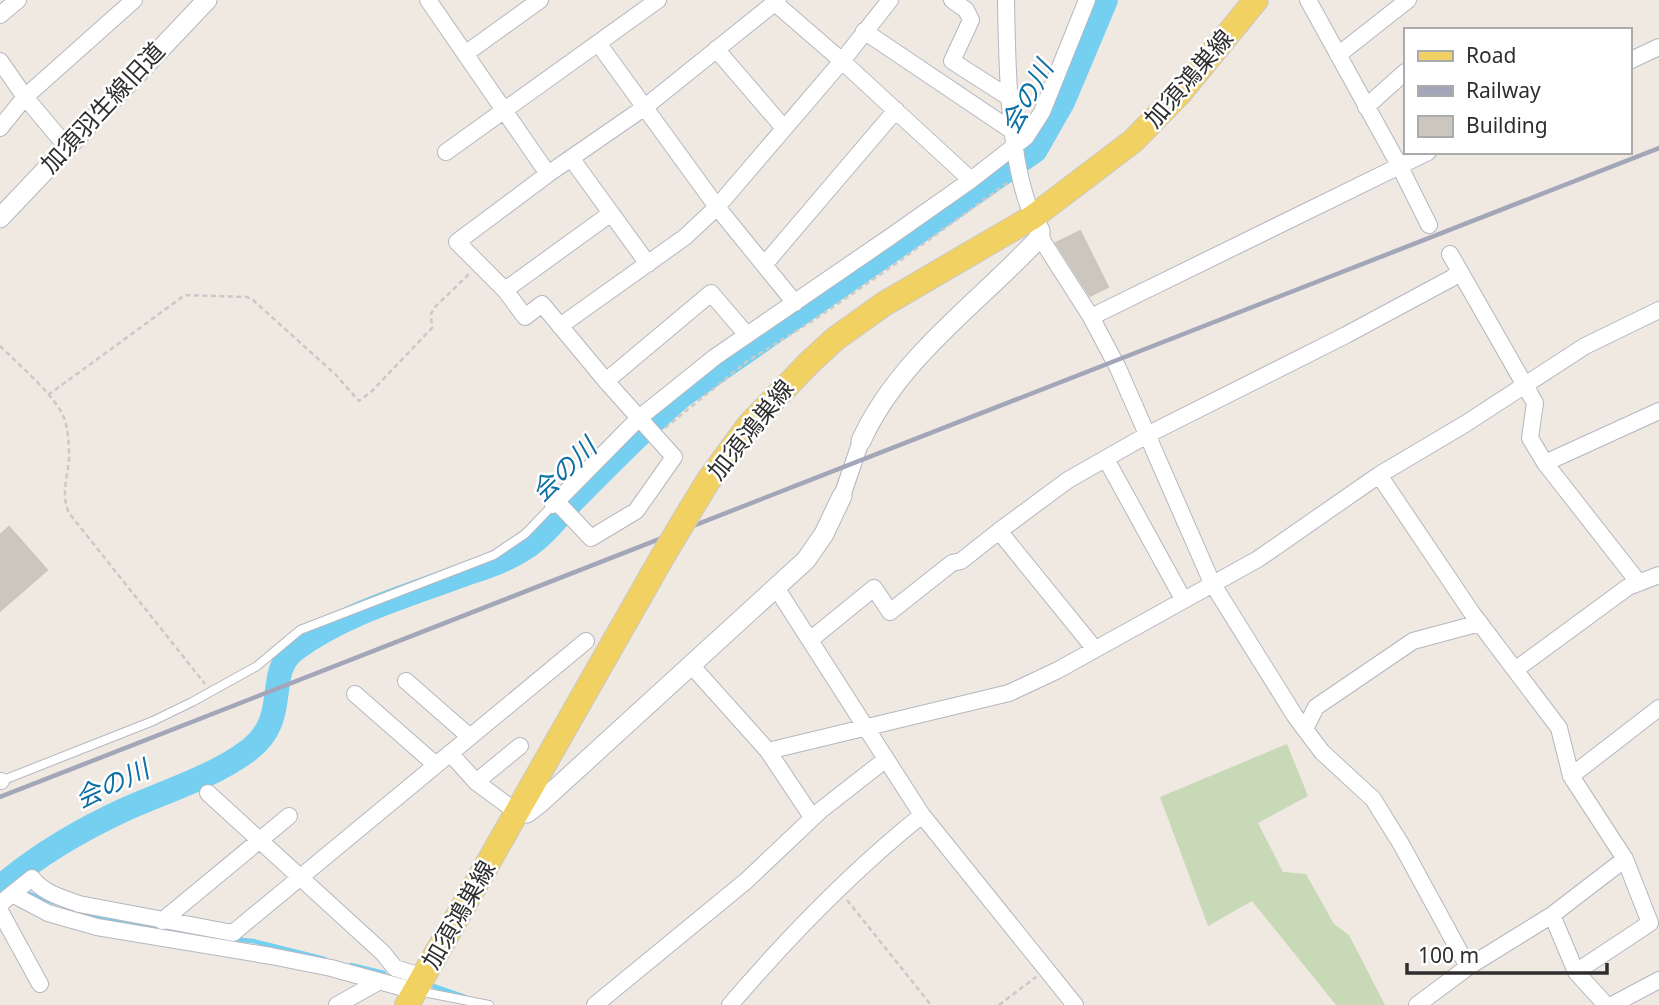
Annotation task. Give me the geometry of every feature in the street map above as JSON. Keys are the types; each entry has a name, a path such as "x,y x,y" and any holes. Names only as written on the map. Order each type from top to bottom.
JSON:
{"main road":[{"name":"加須鴻巣線","path":"409,986 518,813 691,509 749,425 776,395 835,339 884,304 1037,227 1133,141 1179,94 1256,0"}],"street":[{"path":"0,15 18,0"},
{"path":"0,128 134,0"},
{"name":"加須羽生線旧道","path":"0,218 206,0"},
{"path":"428,0 548,174"},
{"path":"466,54 540,0"},
{"path":"560,326 685,237 717,207 842,61 890,0"},
{"path":"953,0 966,10 971,20 952,61 1011,97"},
{"path":"1006,0 1015,144 1025,196 1037,227 1091,317 1118,369 1212,583 1322,752 1373,799 1468,967"},
{"path":"971,180 777,2 645,107 548,174 457,242 505,290 525,317 542,304 606,382 647,428 674,457 636,511 591,538 556,503 647,428 715,357 971,180 1026,137 1038,119 1087,0"},
{"path":"1308,0 1429,225"},
{"path":"1338,55 1408,0"},
{"path":"446,152 598,43 650,2"},
{"path":"864,31 1015,144"},
{"path":"598,43 717,207 795,303"},
{"path":"1631,60 1659,47"},
{"path":"716,49 783,127"},
{"path":"0,61 28,101 67,147"},
{"path":"1366,107 1404,73"},
{"path":"764,265 896,110"},
{"path":"1091,317 1423,154"},
{"path":"571,158 648,264"},
{"path":"505,290 610,214"},
{"path":"450,753 476,782 518,813 527,813 540,803 777,589 816,547 842,496 861,441 900,376 1037,227"},
{"path":"1450,254 1535,403 1530,438 1545,463 1639,583"},
{"path":"810,640 874,588 890,612 952,563 961,561 1068,480 1147,435 1346,335 1452,278 1460,271"},
{"path":"606,382 711,293 747,335"},
{"path":"768,751 1009,693 1058,670 1258,559 1379,475 1585,346 1657,313"},
{"path":"1545,463 1659,411"},
{"path":"1106,458 1184,599"},
{"path":"1379,475 1480,623 1559,728 1571,776 1625,859 1650,923 1576,972"},
{"path":"999,531 1094,648"},
{"path":"1515,670 1628,587 1659,575"},
{"path":"777,589 922,815 1075,1005"},
{"path":"1305,729 1316,708 1413,641 1480,623"},
{"path":"409,986 378,982 331,968 271,956 83,924 48,913 13,893 32,878 37,885 79,904 233,933 586,641"},
{"path":"691,666 768,751 812,817"},
{"path":"406,681 470,737"},
{"path":"355,694 436,765"},
{"path":"1571,776 1659,708"},
{"path":"476,782 520,746"},
{"path":"595,1005 746,881 812,817 885,760"},
{"path":"208,793 383,953 409,986"},
{"path":"730,1005 782,944 878,850 922,815"},
{"path":"162,921 289,816"},
{"path":"1417,1005 1468,967 1552,915 1625,859"},
{"path":"0,911 40,984"},
{"path":"1552,915 1576,972 1606,1005"},
{"path":"1612,1005 1659,981"},
{"path":"337,1005 378,982"}],"lane":[{"path":"0,781 153,721 257,666 300,630 494,555 525,534 556,503"},
{"path":"409,986 489,1005"}],"path":[{"path":"647,428 817,318 1020,173"},
{"path":"48,395 185,295 247,297 253,300 335,374 359,401 432,328 431,314 479,264"},
{"path":"0,346 61,411 68,434 65,505 69,513 210,691"},
{"path":"838,889 931,1005"},
{"path":"999,1005 1046,969"}],"green space":[{"path":"1287,744 1308,796 1258,823 1283,872 1306,874 1334,924 1349,935 1385,1005 1336,1005 1252,901 1208,926 1160,797"}],"building":[{"path":"1080,231 1108,287 1090,296 1056,243"},
{"path":"9,527 47,570 0,611 0,535"}],"waterway":[{"name":"会の川","path":"0,887 45,853 92,825 205,776 235,760 262,737 270,724 281,670 286,659 296,649 354,616 495,564 533,543 682,396 1035,151 1063,102 1106,0"},
{"path":"12,876 27,893 55,903"},
{"path":"73,910 90,916 223,939"},
{"path":"231,939 253,941 325,959"},
{"path":"351,965 384,973"},
{"path":"433,986 465,997"}],"railway":[{"path":"0,797 1659,148"}]}
